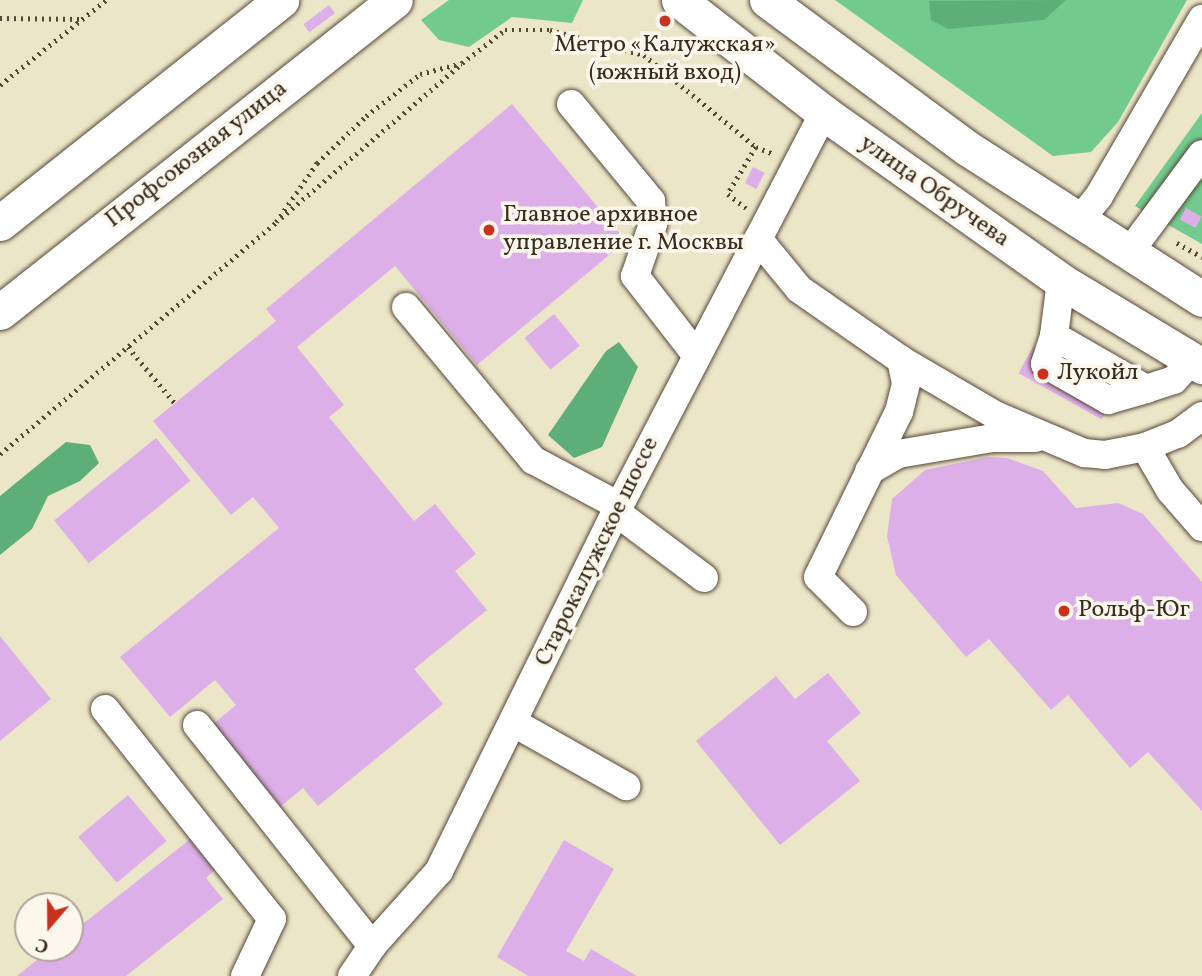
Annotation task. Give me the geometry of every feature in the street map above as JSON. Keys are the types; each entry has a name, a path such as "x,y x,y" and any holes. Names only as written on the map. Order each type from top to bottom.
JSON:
{"main road":[{"path":"0,223 281,0"},
{"name":"Профсоюзная улица","path":"0,312 395,0"},
{"name":"улица Обручева","path":"679,0 824,113 1061,281 1197,363"},
{"path":"767,0 870,79 1078,222 1202,299"}],"street":[{"path":"1078,222 1099,196 1202,19"},
{"path":"571,104 651,201 653,224 635,276 697,356"},
{"name":"Старокалужское шоссе","path":"352,976 372,946 439,872 618,509 697,356 755,227 824,113"},
{"path":"1128,254 1202,153"},
{"path":"755,227 799,289 901,360 997,416 1055,438 1084,453 1105,455 1145,447 1178,434 1202,416"},
{"path":"1061,281 1054,336 1146,389 1174,380 1197,363"},
{"path":"406,307 533,460 618,509 704,578"},
{"path":"853,612 818,577 899,412 906,383 901,360"},
{"path":"869,471 898,454 993,438 1055,438"},
{"path":"1145,447 1170,490 1202,527"},
{"path":"105,709 271,919 247,975"},
{"path":"514,723 626,786"},
{"path":"197,725 372,946"}],"path":[{"path":"0,84 106,0"},
{"path":"0,18 83,19"},
{"path":"0,454 495,35 523,28 550,30 644,55 756,147 782,158"},
{"path":"276,222 317,163 366,116 420,74 462,64"},
{"path":"755,227 728,194 756,147"},
{"path":"128,347 175,402"}],"green space":[{"path":"449,0 583,0 572,23 512,17 469,47 439,40 421,20"},
{"path":"835,0 1187,0 1118,122 1091,152 1053,156"},
{"path":"1066,0 1044,20 948,29 931,20 929,1"},
{"path":"1202,113 1202,244 1135,206"},
{"path":"619,342 638,367 602,447 574,458 548,435 606,351"},
{"path":"66,442 90,445 99,463 80,481 48,496 32,529 0,555 0,496"}],"building":[{"path":"329,5 335,13 309,32 303,24"},
{"path":"512,104 626,241 477,365 395,266 297,347 344,405 329,417 414,521 435,504 476,554 455,571 487,610 414,669 443,704 318,806 303,788 280,807 213,724 236,705 215,680 170,717 120,657 279,528 253,497 231,515 153,421 276,321 266,309"},
{"path":"753,167 765,173 756,189 745,183"},
{"path":"1186,208 1202,217 1195,228 1180,219"},
{"path":"554,314 580,346 550,370 524,338"},
{"path":"1033,347 1116,393 1102,419 1018,373"},
{"path":"156,438 191,481 89,563 54,520"},
{"name":"Рольф-Юг","path":"988,457 1007,458 1043,471 1076,508 1118,503 1143,514 1202,582 1202,811 1148,752 1130,768 1068,695 1051,710 989,639 966,657 896,575 887,536 892,499 925,470"},
{"path":"0,636 51,699 0,741"},
{"path":"828,673 861,713 827,741 860,781 780,845 696,741 776,676 795,699"},
{"path":"128,795 167,841 117,883 78,837"},
{"path":"193,837 217,868 206,878 223,899 126,976 17,976 34,962 84,962 84,923"},
{"path":"564,840 614,869 566,951 584,961 591,949 637,976 528,976 497,957"}],"place":[{"name":"Метро «Калужская» (южный вход)","path":"665,21"},
{"name":"Главное архивное управление г. Москвы","path":"489,230"},
{"name":"Лукойл","path":"1043,374"},
{"name":"Рольф-Юг","path":"1064,611"}]}
